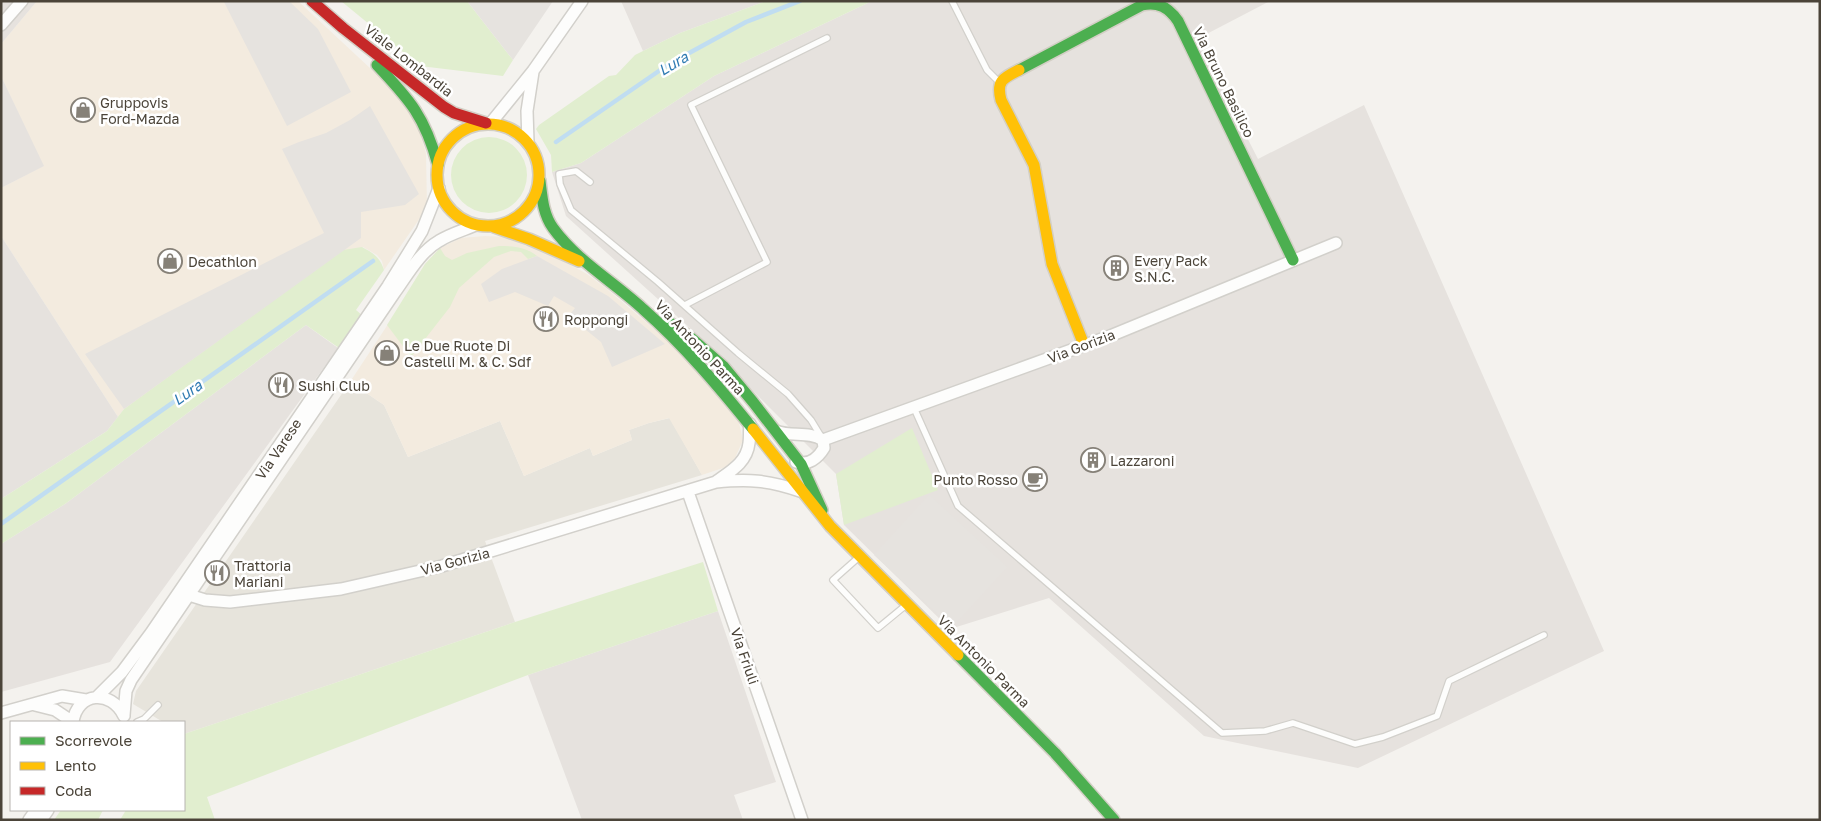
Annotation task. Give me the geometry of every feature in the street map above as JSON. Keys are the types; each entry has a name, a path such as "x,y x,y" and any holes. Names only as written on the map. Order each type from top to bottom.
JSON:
{"main road":[{"name":"Viale Lombardia","path":"312,1 343,28 444,107 459,115 488,124"},
{"name":"Via Bruno Basilico","path":"1000,83 1007,76 1142,5 1151,3 1162,5 1178,21 1293,260"},
{"name":"Viale Lombardia","path":"343,28 412,104 428,134 438,165"},
{"path":"1000,83 1000,100 1034,165 1052,264 1084,345"},
{"path":"488,124 503,126 512,130 528,142 538,161 540,181 538,191 528,208 513,221 494,227 476,226 452,212 442,197 439,188 437,181 438,165 445,148 457,134 473,126 488,124"},
{"name":"Via Antonio Parma","path":"540,181 544,208 552,226 593,268 640,305 708,373 750,424 800,491 830,526 1055,753 1114,820"},
{"name":"Via Antonio Parma","path":"494,227 552,249 593,268"},
{"name":"Via Antonio Parma","path":"640,305 665,319 691,338 724,368 775,430 800,464 811,482 830,526"}],"street":[{"path":"1,25 22,1"},
{"path":"488,124 533,71 582,1"},
{"path":"528,142 527,111 533,71"},
{"name":"Via Varese","path":"73,721 76,710 122,672 151,633 388,286 422,231 439,188"},
{"name":"Via Varese","path":"124,719 127,687 417,262 440,240 476,226"},
{"name":"Via Gorizia","path":"823,440 1084,345 1336,243"},
{"path":"750,424 758,429 780,453 789,460 800,464 811,462 824,448 823,440 813,435 788,434 775,430"},
{"name":"Via Gorizia","path":"189,595 206,600 230,602 341,589 442,566 688,492 716,482 739,466 746,455 749,444 750,424"},
{"name":"Via Gorizia","path":"716,482 755,480 776,483 800,491"},
{"name":"Via Friuli","path":"688,492 802,820"},
{"path":"1,714 62,696 113,701 120,707 124,719"},
{"path":"34,704 55,710 72,721"}],"lane":[{"path":"952,1 987,70 1000,83"},
{"path":"685,305 767,262 691,105 827,38"},
{"path":"590,182 576,171 559,174 560,184 571,210 788,394 811,420 823,440"},
{"path":"914,408 958,506 1222,733 1265,731 1293,723 1355,744 1384,737 1437,716 1449,681 1544,635"},
{"path":"859,557 833,580 878,628 906,604"},
{"path":"139,721 144,719 158,705"}],"shaded area":[{"path":"1,1 37,1 1,44"},
{"path":"37,1 298,1 385,82 405,104 418,127 426,153 427,208 384,270 382,261 377,255 363,247 124,409 118,417 1,236 1,188 43,166 1,76 1,44"},
{"path":"289,1 318,29 351,92 287,126 224,2"},
{"path":"467,1 553,1 513,60"},
{"path":"621,1 766,1 680,33 643,51"},
{"path":"872,1 1270,1 1197,39 1258,159 1364,105 1604,651 1358,768 1204,736 1049,598 950,629 844,525 836,474 690,328 566,216 552,172 581,163 714,76"},
{"path":"1,76 44,166 1,188"},
{"path":"370,106 419,194 405,205 361,212 361,238 124,409 85,354 324,233 282,149 326,133"},
{"path":"1,236 118,417 107,431 1,499"},
{"path":"508,237 536,246 587,274 677,348 739,423 743,440 735,458 726,467 702,475 669,418 629,430 632,440 593,456 590,448 524,476 500,421 408,457 384,405 350,382 425,264 440,248 461,238"},
{"path":"537,256 608,296 665,344 612,367 601,342 576,322 570,324 567,318 575,308 554,296 548,306 515,292 489,302 481,284 502,269"},
{"path":"306,325 338,348 110,662 1,692 1,544 65,504"},
{"path":"350,382 384,405 408,457 500,421 524,476 590,448 593,456 632,440 629,430 670,418 702,475 485,541 515,622 185,734 185,721 161,721 133,704 136,691"},
{"path":"929,495 1007,567 952,627 874,555"},
{"path":"718,611 776,782 734,795 743,820 582,820 528,675"}],"green space":[{"path":"341,1 467,1 513,60 503,76 420,66"},
{"path":"766,1 872,1 714,76 581,163 552,172 551,155 536,129 539,125 609,76 616,75 635,55 680,33"},
{"path":"497,137 510,143 521,154 527,167 525,190 510,207 497,213 481,213 468,207 453,190 451,167 457,154 474,139"},
{"path":"499,246 519,248 537,256 528,259 521,252 511,251 494,257 459,288 450,307 411,357 387,325 425,264 440,248 445,256 452,260 467,253"},
{"path":"362,247 376,256 384,270 356,310 363,316 339,348 306,325 65,504 1,544 1,499 107,431 124,409 343,250"},
{"path":"912,428 938,490 844,525 836,474"},
{"path":"703,562 718,611 528,675 207,797 215,820 120,820 125,811 185,811 185,734 515,622"},
{"path":"60,811 102,811 98,820 54,820"}],"waterway":[{"name":"Lura","path":"556,142 669,64 746,22 800,1"},
{"name":"Lura","path":"1,524 373,261"}],"traffic: fast":[{"path":"1019,70 1142,5 1153,4 1167,9 1178,21 1293,260"},
{"path":"377,65 399,89 422,121 438,165"},
{"path":"540,181 547,217 563,240 584,261 632,299 673,337 753,429"},
{"path":"670,323 691,338 724,367 753,402 801,464 822,510"},
{"path":"958,655 1055,753 1114,820"}],"traffic: slow":[{"path":"1019,70 1009,75 1000,84 1001,100 1034,165 1052,264 1084,345"},
{"path":"488,124 498,125 517,132 531,146 538,165 539,175 538,185 531,204 517,218 498,225 488,226 478,225 459,218 445,204 438,185 437,175 438,165 445,146 459,132 478,125 488,124"},
{"path":"494,227 529,239 579,261"},
{"path":"753,429 830,526 958,655"}],"traffic: jam":[{"path":"312,1 343,28 444,107 454,113 486,123"}],"place":[{"name":"Gruppovis Ford-Mazda","path":"83,110"},
{"name":"Decathlon","path":"170,261"},
{"name":"Every Pack S.N.C.","path":"1116,268"},
{"name":"Roppongi","path":"546,319"},
{"name":"Le Due Ruote Di Castelli M. & C. Sdf","path":"387,353"},
{"name":"Sushi Club","path":"281,385"},
{"name":"Lazzaroni","path":"1093,460"},
{"name":"Punto Rosso","path":"1035,479"},
{"name":"Trattoria Mariani","path":"217,573"}]}
